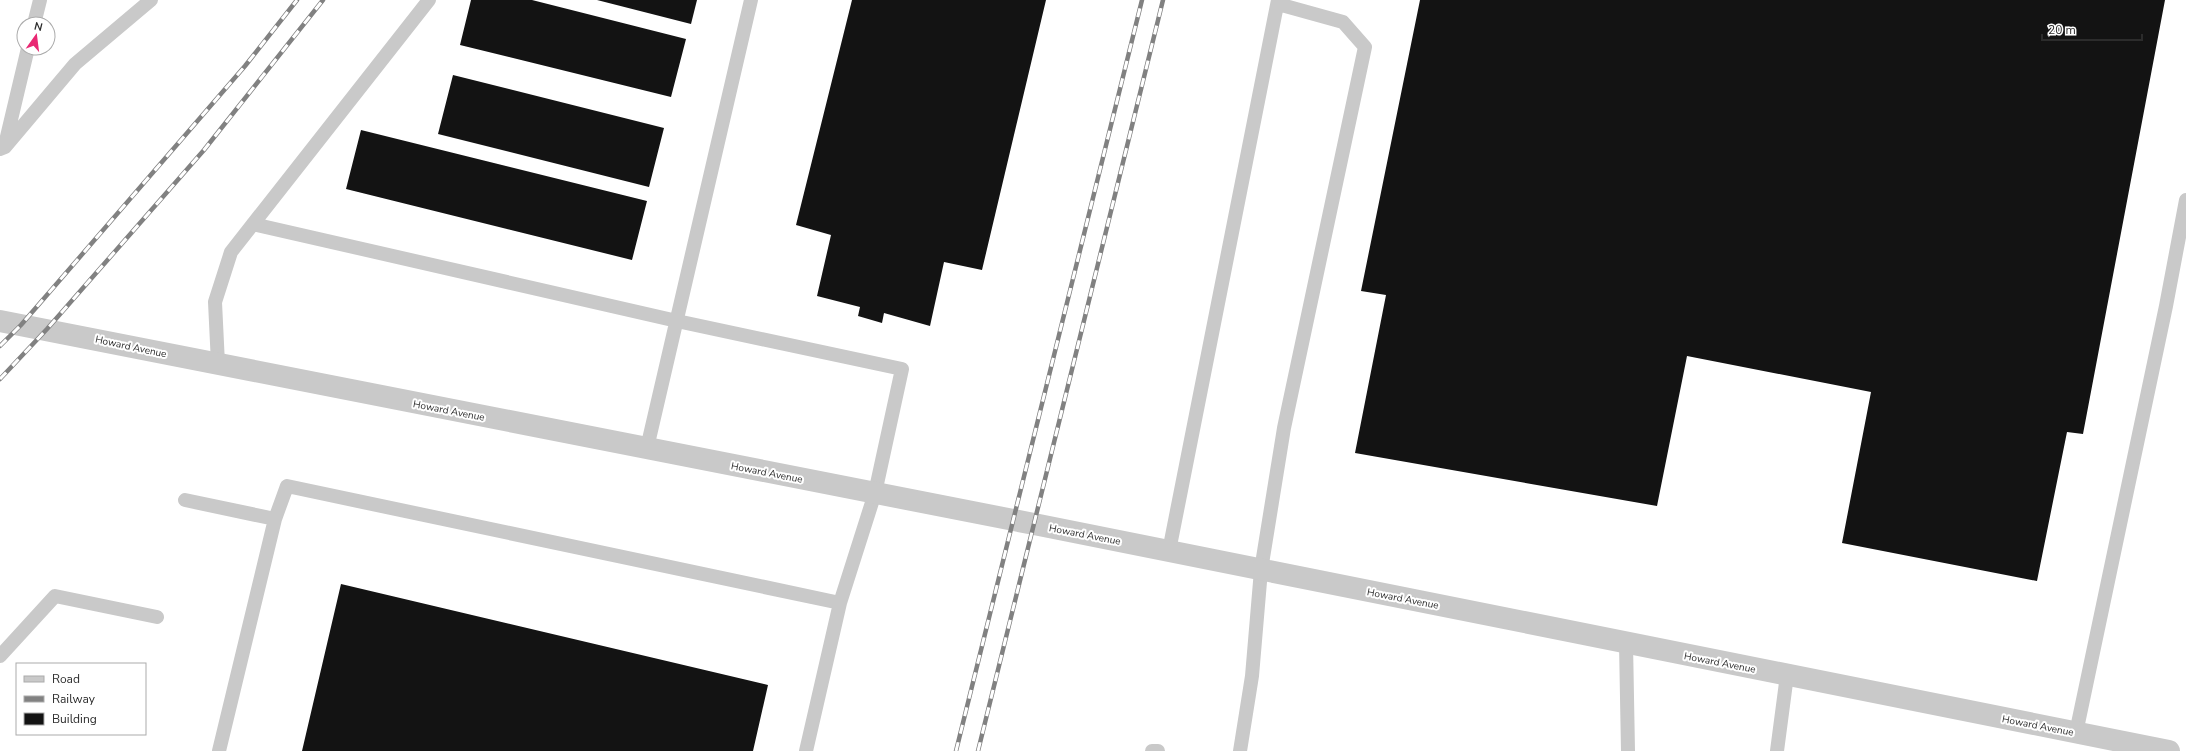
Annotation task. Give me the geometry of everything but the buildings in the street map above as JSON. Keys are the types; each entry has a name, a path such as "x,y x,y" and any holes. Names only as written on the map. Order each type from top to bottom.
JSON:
{"street":[{"name":"Howard Avenue","path":"0,321 1169,551 2169,751"}],"lane":[{"path":"36,16 40,0"},
{"path":"2,148 75,64 151,0"},
{"path":"218,364 215,302 231,252 429,0"},
{"path":"647,448 751,0"},
{"path":"1169,551 1278,2 1343,22 1365,47 1284,428 1261,570 1252,676 1240,751"},
{"path":"2,148 26,56"},
{"path":"2076,733 2164,314 2186,200"},
{"path":"253,224 677,321 902,369 875,493 840,602 806,751"},
{"path":"220,751 275,519 287,486 840,602"},
{"path":"185,500 275,519"},
{"path":"0,656 55,596 157,617"},
{"path":"1626,643 1628,751"},
{"path":"1777,751 1787,675"},
{"path":"1152,751 1158,751"}],"railway":[{"path":"0,346 21,325 245,66 297,0"},
{"path":"0,379 47,329 204,150 323,0"},
{"path":"956,751 1142,0"},
{"path":"978,751 1163,0"}]}
